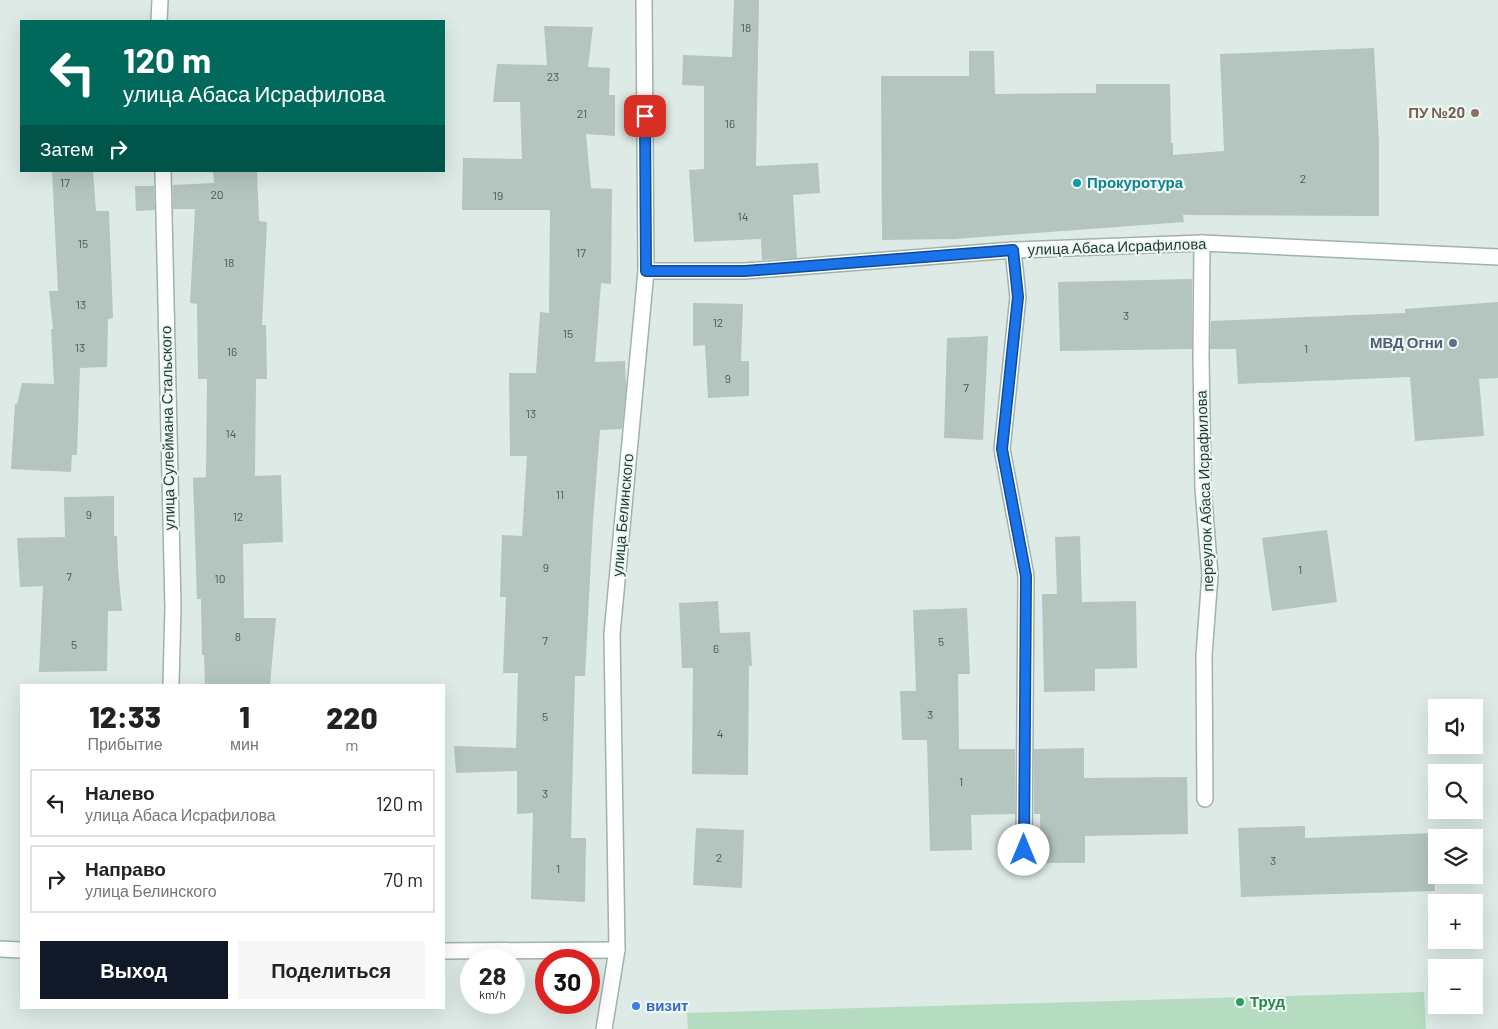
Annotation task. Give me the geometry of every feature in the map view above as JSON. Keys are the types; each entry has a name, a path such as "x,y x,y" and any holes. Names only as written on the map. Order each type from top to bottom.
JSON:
{"street":[{"path":"159,20 160,0"},
{"name":"улица Белинского","path":"604,1029 616,950 612,634 646,271 644,0"},
{"name":"улица Сулеймана Стальского","path":"163,172 172,607 171,684"},
{"name":"улица Абаса Исрафилова","path":"646,271 745,271 1013,250 1202,243 1498,257"},
{"name":"переулок Абаса Исрафилова","path":"1202,243 1203,488 1210,575 1204,655 1205,798"},
{"path":"1013,250 1018,297 1002,449 1026,576 1024,850"},
{"path":"0,949 20,950"},
{"path":"445,951 616,950"}],"green space":[{"name":"Труд","path":"1424,992 1426,1029 688,1029 687,1013"}],"building":[{"path":"734,0 759,0 756,166 818,163 820,193 793,195 797,258 762,260 761,239 694,242 689,170 704,169 704,86 682,85 683,55 732,57"},
{"path":"544,26 593,27 588,67 610,68 609,95 615,95 615,136 586,134 591,188 612,189 611,284 601,283 595,362 625,361 626,389 622,429 600,430 593,520 585,676 575,676 571,838 586,838 585,902 531,899 533,813 517,814 517,771 456,773 454,746 516,748 518,673 503,673 506,597 500,597 502,535 522,536 527,456 510,456 509,373 536,373 540,312 549,313 550,210 462,210 463,158 522,159 520,102 493,102 497,64 547,65"},
{"path":"1374,48 1379,143 1379,216 1183,215 1184,222 955,239 882,240 881,76 969,76 969,51 994,51 995,94 1096,93 1096,84 1170,84 1173,155 1224,151 1220,54"},
{"path":"52,172 93,172 96,211 109,211 113,318 108,319 107,367 80,368 77,455 72,455 71,472 11,469 15,404 17,404 22,383 54,384 51,329 53,329 49,291 58,291"},
{"path":"213,172 257,172 259,221 267,222 262,325 266,325 267,379 256,379 255,476 281,475 283,542 243,544 244,618 276,618 270,684 205,684 204,655 202,655 201,599 197,599 193,478 206,477 207,379 198,379 197,304 190,303 195,209 173,209 173,185 214,183"},
{"path":"135,186 154,186 155,210 136,211"},
{"path":"1192,279 1192,349 1060,351 1058,282"},
{"path":"1498,302 1498,378 1479,379 1484,436 1415,441 1410,377 1238,384 1236,349 1210,349 1211,321 1405,313 1405,309"},
{"path":"693,303 743,304 741,361 749,361 749,396 708,398 705,345 693,346"},
{"path":"988,336 983,440 944,438 947,338"},
{"path":"114,496 114,536 117,536 122,611 108,611 107,671 39,672 43,586 20,587 17,538 65,537 64,497"},
{"path":"1327,530 1337,602 1272,611 1262,538"},
{"path":"1080,536 1082,602 1136,601 1137,668 1095,669 1095,691 1044,692 1042,594 1057,594 1055,537"},
{"path":"718,601 720,633 750,632 752,666 749,666 748,775 692,774 693,668 682,668 679,603"},
{"path":"967,608 970,674 958,674 959,749 1015,749 1015,814 971,815 972,850 930,851 927,740 902,740 900,691 916,691 913,610"},
{"path":"1084,748 1084,778 1187,777 1188,834 1085,836 1085,863 1041,863 1040,814 1034,814 1034,749"},
{"path":"1305,826 1305,838 1428,833 1428,884 1435,884 1435,891 1241,897 1238,828"},
{"path":"696,828 744,830 742,888 693,885"}],"place":[{"name":"ПУ №20","path":"1475,113"},
{"name":"Прокуротура","path":"1077,183"},
{"name":"МВД Огни","path":"1453,343"},
{"name":"Труд","path":"1240,1002"},
{"name":"визит","path":"636,1006"}],"route":[{"path":"645,116 646,271 745,271 1013,250 1018,297 1002,449 1026,576 1024,850"}]}
